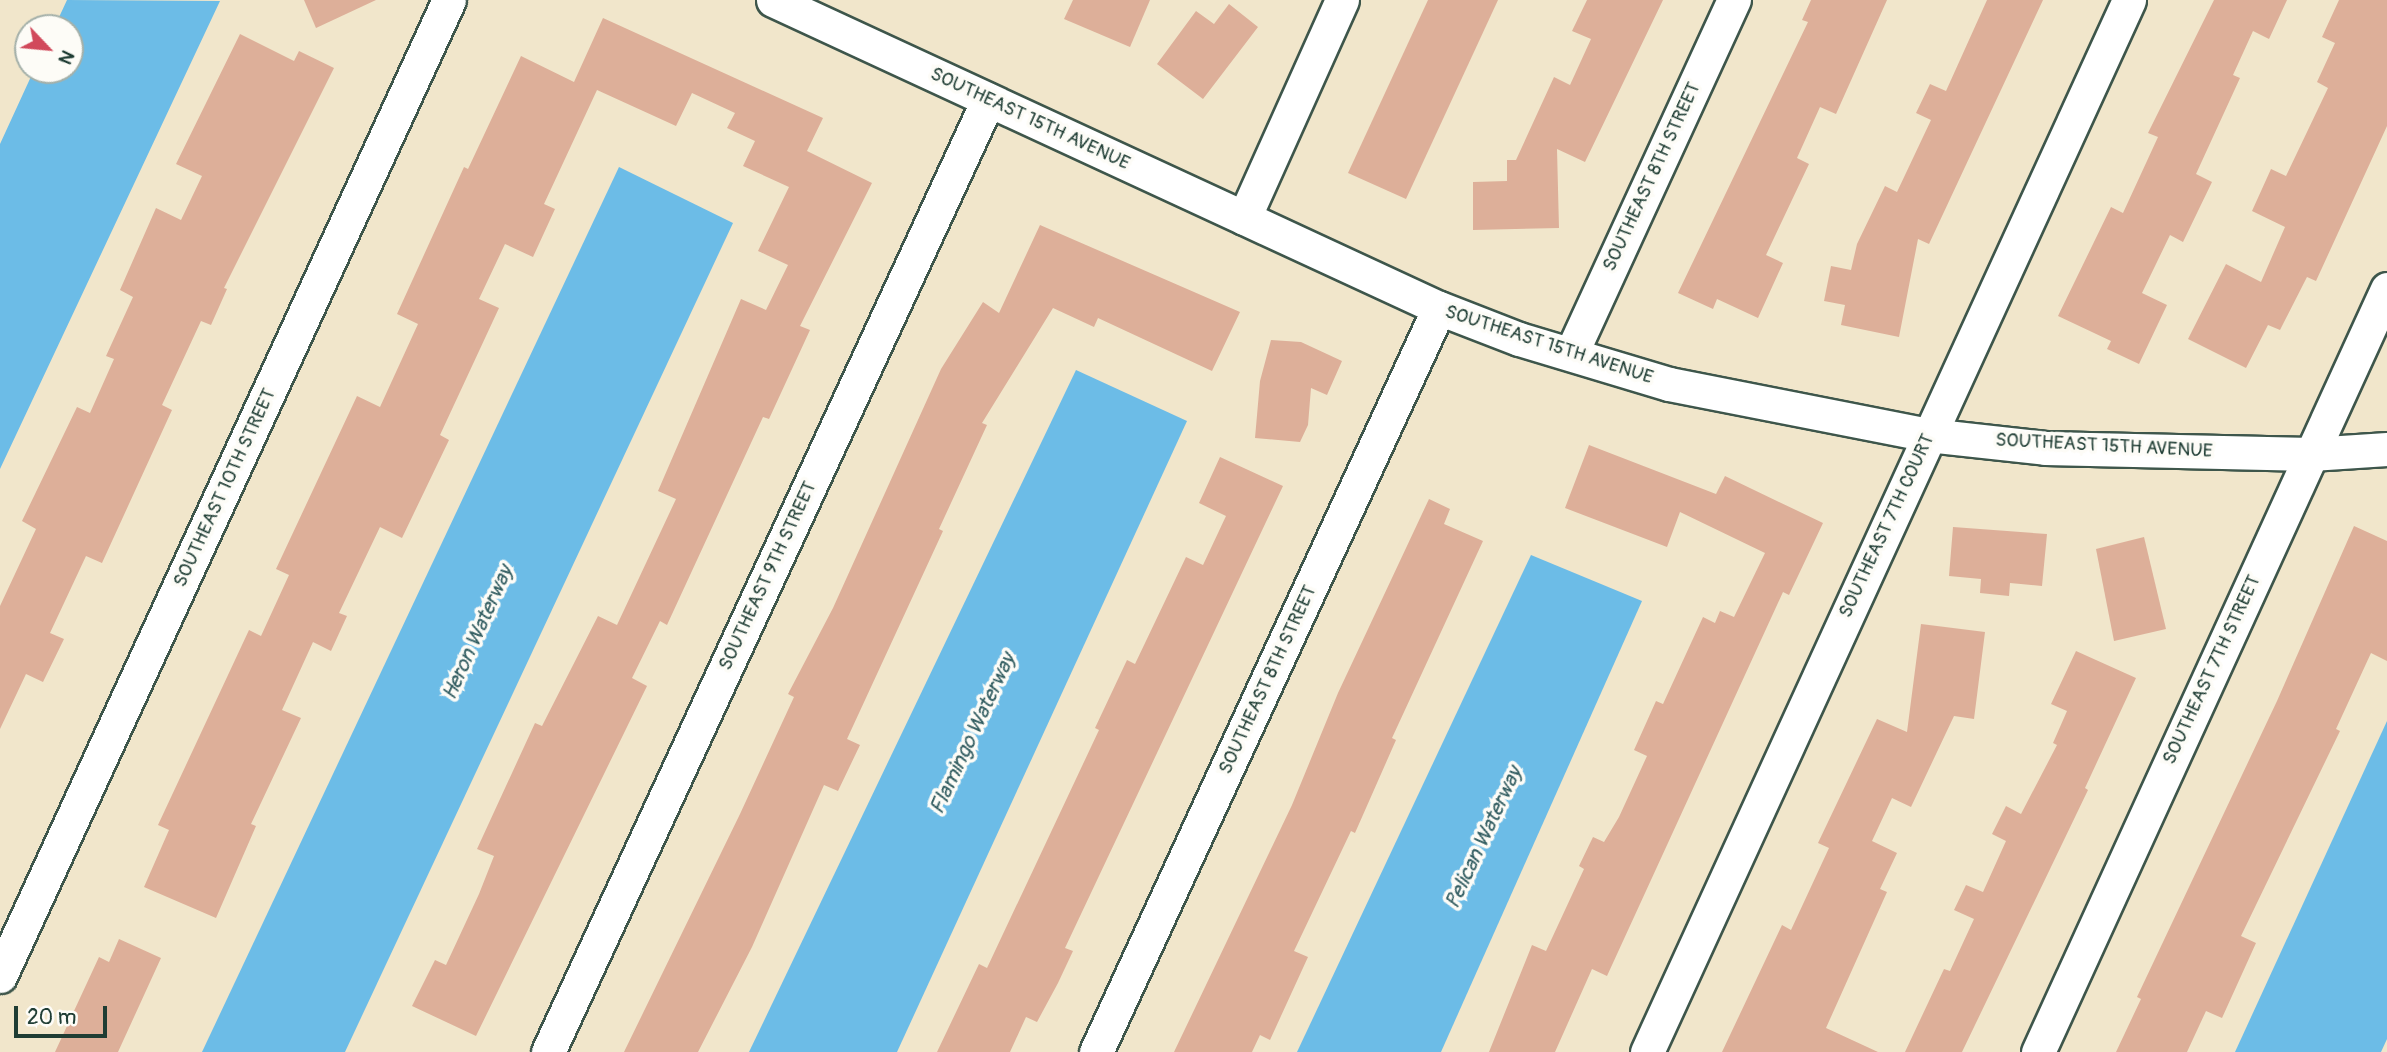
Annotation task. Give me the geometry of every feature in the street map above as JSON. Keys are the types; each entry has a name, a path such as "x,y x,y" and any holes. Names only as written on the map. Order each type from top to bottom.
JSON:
{"street":[{"name":"SOUTHEAST 10TH STREET","path":"0,976 449,0"},
{"name":"SOUTHEAST 15TH AVENUE","path":"773,0 1439,308 1571,354 1669,384 1928,435 2045,448 2311,454 2387,449"},
{"path":"1244,218 1342,0"},
{"name":"SOUTHEAST 8TH STREET","path":"1571,354 1734,0"},
{"name":"SOUTHEAST 7TH COURT","path":"1647,1052 2129,0"},
{"name":"SOUTHEAST 9TH STREET","path":"548,1052 988,100"},
{"name":"SOUTHEAST 7TH STREET","path":"2038,1052 2387,289"},
{"name":"SOUTHEAST 8TH STREET","path":"1097,1052 1439,308"}],"water":[{"path":"67,0 220,1 0,469 0,144 28,84 84,84 84,14 60,14"},
{"name":"Heron Waterway","path":"619,167 733,223 345,1052 202,1052"},
{"name":"Flamingo Waterway","path":"1076,370 1187,421 897,1052 749,1052"},
{"name":"Pelican Waterway","path":"1531,555 1642,601 1441,1052 1297,1052"},
{"path":"2387,721 2387,1039 2381,1052 2235,1052"}],"building":[{"path":"304,0 376,0 316,28"},
{"path":"1073,0 1150,0 1130,47 1064,19"},
{"path":"1428,0 1498,0 1406,199 1348,173"},
{"path":"1587,0 1663,0 1585,162 1557,149 1559,228 1473,230 1473,182 1507,181 1507,160 1516,160 1554,77 1570,85 1591,39 1572,31"},
{"path":"1811,0 1887,0 1836,114 1820,107 1797,158 1809,164 1766,255 1783,263 1758,318 1717,299 1713,309 1678,293 1808,22 1802,20"},
{"path":"1987,0 2043,0 1929,244 1918,239 1899,337 1841,325 1845,305 1824,301 1831,266 1851,270 1857,244 1885,186 1897,192 1931,120 1916,113 1930,84 1946,91"},
{"path":"2214,0 2287,0 2269,39 2253,31 2233,75 2240,78 2196,174 2212,182 2183,242 2170,235 2142,293 2167,305 2139,364 2107,349 2111,341 2058,316 2111,207 2123,213 2158,137 2148,133"},
{"path":"2339,0 2387,0 2387,126 2316,281 2307,277 2280,330 2268,325 2246,368 2188,339 2226,264 2261,282 2285,227 2252,211 2271,169 2286,176 2328,88 2317,82 2335,43 2322,37"},
{"path":"1229,4 1258,27 1203,99 1157,64 1196,11 1214,24"},
{"path":"603,18 823,118 807,151 872,183 800,326 810,330 769,419 763,417 667,625 660,621 632,678 647,686 476,1036 412,1006 435,960 446,965 479,894 494,856 477,849 535,723 542,726 598,616 617,625 676,499 658,491 741,299 766,310 788,265 758,251 789,187 743,166 755,141 727,128 735,113 692,93 676,126 597,90 544,204 555,209 533,257 505,244 479,299 499,308 440,435 449,440 402,538 380,527 339,613 347,616 331,651 313,642 282,710 301,718 251,824 256,826 216,918 144,887 169,830 158,825 249,630 261,636 289,575 276,569 357,396 380,407 418,324 397,314 464,167 468,169 521,56 574,82"},
{"path":"240,34 294,61 299,51 334,68 224,288 227,289 211,325 201,321 162,405 172,410 102,563 86,556 50,633 64,639 43,682 26,674 0,729 0,606 36,529 22,521 77,407 90,413 114,359 106,356 133,297 120,290 156,208 181,220 202,176 176,164"},
{"path":"1040,225 1240,312 1212,371 1098,318 1094,327 1053,308 982,423 987,425 939,529 943,531 847,739 860,745 838,791 824,785 752,947 698,1052 624,1052 740,814 794,697 788,694 833,608 941,369 983,302 999,313"},
{"path":"1271,340 1301,342 1342,361 1327,395 1311,388 1308,425 1300,442 1255,438 1260,381"},
{"path":"1589,445 1716,494 1725,476 1823,523 1789,595 1783,592 1607,976 1592,969 1555,1052 1489,1052 1532,945 1546,951 1584,869 1579,866 1593,837 1604,842 1619,817 1647,756 1634,750 1656,701 1663,704 1703,617 1715,623 1720,611 1734,617 1765,553 1680,512 1667,547 1565,508"},
{"path":"1220,457 1283,486 1065,948 1073,951 1058,983 1037,1022 1026,1017 1010,1052 937,1052 979,964 987,968 1099,730 1095,728 1127,660 1135,664 1186,557 1203,565 1226,516 1199,503"},
{"path":"1429,499 1450,509 1444,524 1483,541 1392,738 1396,740 1355,833 1351,831 1294,951 1308,957 1270,1040 1260,1035 1252,1052 1174,1052 1292,805 1338,693"},
{"path":"2354,526 2387,541 2387,661 2371,653 2336,729 2340,731 2241,936 2256,943 2222,1018 2206,1011 2187,1052 2116,1052 2141,999 2137,997 2277,701"},
{"path":"1953,527 2047,534 2042,586 2010,583 2009,596 1980,593 1981,579 1949,576"},
{"path":"2144,537 2166,629 2114,641 2096,549"},
{"path":"1921,624 1985,632 1974,719 1954,716 1911,807 1892,798 1872,841 1897,853 1880,889 1887,892 1826,1028 1878,1052 1722,1052 1782,925 1791,930 1829,848 1818,843 1877,719 1907,732"},
{"path":"2076,651 2136,678 2085,788 2088,790 1962,1052 1905,1052 1944,969 1950,971 1974,919 1954,910 1966,885 1983,892 2006,841 1992,834 2006,806 2021,814 2057,745 2053,743 2067,711 2051,704"},
{"path":"119,939 161,958 118,1052 55,1052 99,957 109,962"}]}
